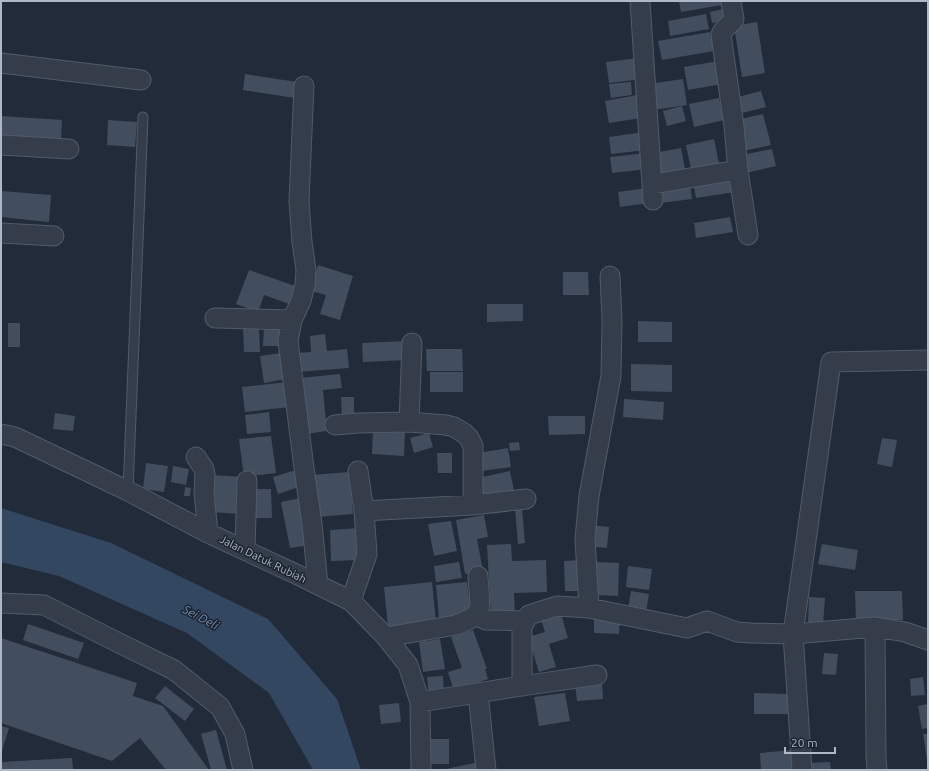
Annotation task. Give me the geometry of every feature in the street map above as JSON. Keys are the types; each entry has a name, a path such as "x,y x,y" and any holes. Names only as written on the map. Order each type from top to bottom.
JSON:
{"street":[{"path":"640,1 653,192 738,170"},
{"path":"731,1 734,19 722,30 721,35 734,126 738,170 748,235"},
{"path":"1,63 141,80"},
{"path":"304,86 299,201 306,270 305,285 301,301 292,320 288,341 312,524 318,586"},
{"path":"1,145 69,149"},
{"path":"1,233 54,236"},
{"path":"589,608 585,539 589,496 611,376 612,320 610,276"},
{"path":"215,318 292,320"},
{"path":"409,422 412,343"},
{"path":"802,770 793,634 831,362 928,360"},
{"path":"335,425 409,422 454,427 464,433 469,438 473,446 473,505"},
{"name":"Jalan Datuk Rubiah","path":"1,434 15,437 128,491 208,533 351,601 386,636 408,666 420,702 421,770"},
{"path":"196,457 204,469 205,475 204,493 208,533"},
{"path":"351,601 367,554 364,511 358,471"},
{"path":"244,550 247,481"},
{"path":"364,511 473,505 526,499"},
{"path":"386,636 456,625 476,615 480,608 478,576"},
{"path":"1,603 44,605 174,670 220,707 235,734 243,770"},
{"path":"522,686 522,626 524,621 529,615 557,606 589,608 687,628 707,621 737,632 752,633 793,634 875,627 905,632 928,640"},
{"path":"476,615 486,620 524,621"},
{"path":"875,627 877,770"},
{"path":"420,702 598,675"},
{"path":"478,693 486,770"}],"lane":[{"path":"128,491 144,117"}],"water":[{"name":"Sei Deli","path":"1,508 111,543 268,619 337,699 361,770 312,770 269,693 187,633 59,576 1,562"}],"building":[{"path":"679,1 727,1 728,4 681,12"},
{"path":"728,8 730,20 712,23 710,12"},
{"path":"706,14 709,29 670,36 668,21"},
{"path":"757,22 765,73 742,77 734,26"},
{"path":"710,32 714,51 662,60 658,41"},
{"path":"639,58 642,79 609,83 606,62"},
{"path":"718,61 722,84 688,90 684,67"},
{"path":"245,74 297,82 295,98 243,90"},
{"path":"683,79 687,105 653,110 649,84"},
{"path":"631,82 632,95 611,98 609,84"},
{"path":"761,91 766,107 738,114 734,98"},
{"path":"637,95 641,118 609,123 605,101"},
{"path":"719,98 724,120 694,127 689,104"},
{"path":"682,106 686,121 667,126 663,111"},
{"path":"763,114 771,145 744,151 736,120"},
{"path":"1,116 62,120 61,141 1,137"},
{"path":"108,120 137,122 135,147 107,145"},
{"path":"644,132 646,150 611,154 609,137"},
{"path":"714,139 720,168 692,174 686,145"},
{"path":"681,148 686,174 659,179 654,153"},
{"path":"772,149 776,166 746,173 742,155"},
{"path":"646,153 648,169 612,173 610,157"},
{"path":"732,175 735,192 696,198 693,182"},
{"path":"690,183 692,199 660,203 657,187"},
{"path":"647,188 649,203 620,207 618,192"},
{"path":"1,191 51,195 49,222 1,217"},
{"path":"730,217 733,232 696,238 694,223"},
{"path":"318,265 353,276 340,320 320,314 326,295 311,291"},
{"path":"249,270 298,287 292,305 264,295 258,312 236,304"},
{"path":"563,272 588,272 589,295 563,295"},
{"path":"487,304 523,304 523,321 487,322"},
{"path":"638,321 672,322 672,342 638,342"},
{"path":"8,323 20,323 20,347 8,347"},
{"path":"264,325 280,326 279,346 263,346"},
{"path":"243,329 259,329 260,352 244,352"},
{"path":"325,334 327,351 347,349 349,368 297,372 295,353 311,352 310,336"},
{"path":"407,341 407,360 363,362 362,343"},
{"path":"426,349 462,349 463,371 427,371"},
{"path":"288,352 292,378 264,383 260,356"},
{"path":"631,364 672,365 672,392 631,391"},
{"path":"430,372 463,372 463,392 430,392"},
{"path":"340,374 342,388 323,390 327,431 306,434 300,378"},
{"path":"287,382 290,407 245,412 242,387"},
{"path":"341,397 354,397 354,419 342,420"},
{"path":"624,399 664,402 663,420 623,417"},
{"path":"269,412 271,432 247,434 245,415"},
{"path":"55,413 75,416 73,431 53,429"},
{"path":"548,416 585,416 585,434 549,435"},
{"path":"373,432 405,433 404,456 372,454"},
{"path":"429,433 433,447 414,453 410,438"},
{"path":"271,436 276,473 244,477 239,439"},
{"path":"882,438 897,440 892,467 877,464"},
{"path":"519,442 520,450 510,451 509,443"},
{"path":"508,448 511,467 481,471 478,453"},
{"path":"437,453 452,453 452,473 438,473"},
{"path":"146,463 168,466 164,492 143,489"},
{"path":"173,466 189,469 186,485 171,482"},
{"path":"299,469 305,485 278,494 273,477"},
{"path":"510,471 514,491 482,498 478,478"},
{"path":"349,472 353,514 316,517 312,475"},
{"path":"211,475 244,477 242,514 209,512"},
{"path":"185,487 191,488 190,496 184,496"},
{"path":"250,489 271,489 272,518 251,518"},
{"path":"301,498 310,545 290,548 281,502"},
{"path":"522,508 525,543 518,544 515,509"},
{"path":"484,515 488,537 477,539 483,571 465,574 456,520"},
{"path":"451,521 457,551 434,556 428,524"},
{"path":"589,525 609,527 607,548 587,546"},
{"path":"360,528 361,560 331,561 330,530"},
{"path":"511,544 512,561 546,560 547,592 514,593 515,617 491,618 487,545"},
{"path":"822,544 858,550 855,570 818,564"},
{"path":"582,560 583,591 565,591 564,561"},
{"path":"459,562 462,578 436,582 434,566"},
{"path":"594,562 619,563 618,596 593,595"},
{"path":"628,566 652,569 649,590 626,587"},
{"path":"432,582 436,622 388,627 384,587"},
{"path":"467,582 471,615 439,618 436,585"},
{"path":"631,591 649,594 646,612 628,609"},
{"path":"855,591 902,591 903,620 856,620"},
{"path":"809,597 825,598 823,625 808,624"},
{"path":"561,614 568,638 549,644 556,667 539,672 528,637 545,632 541,619"},
{"path":"594,616 620,617 619,634 594,633"},
{"path":"28,624 84,643 78,659 23,640"},
{"path":"473,630 487,669 485,669 488,679 454,691 448,672 462,668 451,637"},
{"path":"1,638 137,683 133,696 163,706 209,770 166,770 140,738 112,761 1,723"},
{"path":"440,639 445,669 423,672 419,642"},
{"path":"824,653 838,654 836,675 822,674"},
{"path":"443,676 444,695 429,696 427,677"},
{"path":"923,677 925,695 911,696 910,679"},
{"path":"602,682 603,699 577,701 575,684"},
{"path":"165,686 194,709 185,721 155,698"},
{"path":"565,693 570,721 539,726 534,697"},
{"path":"754,693 788,694 788,714 754,714"},
{"path":"399,703 401,722 381,724 379,705"},
{"path":"928,704 928,728 922,729 918,706"},
{"path":"1,726 9,728 2,751 1,750"},
{"path":"216,730 227,770 211,770 201,734"},
{"path":"923,734 928,734 928,759 927,759"},
{"path":"428,739 449,739 449,764 428,764"},
{"path":"793,750 795,770 761,770 760,753"},
{"path":"72,758 73,770 1,770 1,762"},
{"path":"479,762 481,770 446,770 446,769"},
{"path":"830,762 831,770 808,770 808,763"}]}
